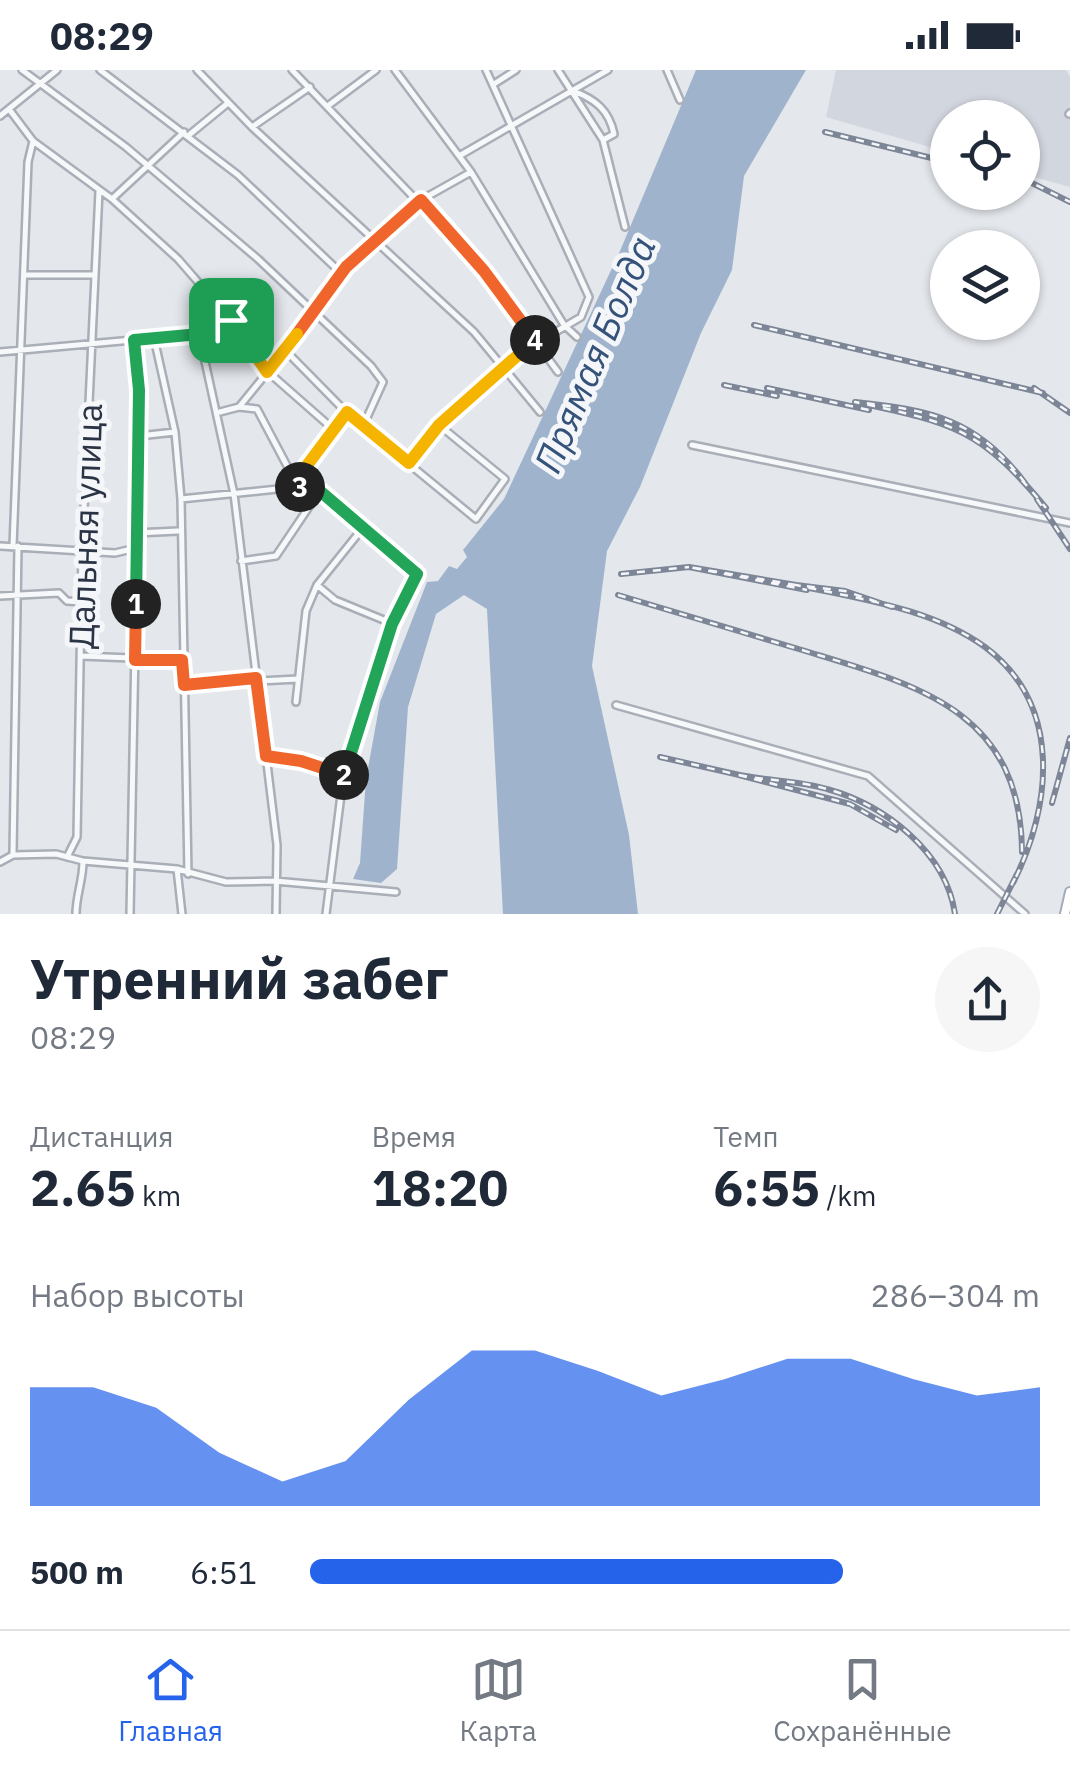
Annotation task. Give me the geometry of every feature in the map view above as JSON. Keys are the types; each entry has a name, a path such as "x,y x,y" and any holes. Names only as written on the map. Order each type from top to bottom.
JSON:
{"main road":[{"path":"1065,914 1070,892"}],"street":[{"path":"22,70 145,164 258,260 383,382 364,424"},
{"path":"0,116 57,70"},
{"path":"100,70 187,133 342,274"},
{"path":"197,70 252,127 474,332 540,412"},
{"path":"292,70 421,200 484,271 558,372"},
{"path":"329,106 376,70"},
{"path":"396,70 472,172 564,325 577,337"},
{"path":"409,463 439,425 536,342 575,321 586,307 588,287 486,70"},
{"path":"494,84 516,70"},
{"path":"558,70 604,140 625,227"},
{"path":"459,156 608,70"},
{"path":"667,70 680,100"},
{"path":"252,127 310,86"},
{"path":"571,90 597,100 614,128 614,134 604,140"},
{"path":"112,200 145,164 228,103"},
{"path":"9,109 33,141 112,200 178,259 231,320 267,372 333,429"},
{"path":"13,854 15,546 28,162 33,141"},
{"path":"240,408 342,274 375,239 421,200 472,172"},
{"name":"Дальняя улица","path":"67,858 78,837 82,551 99,190"},
{"path":"26,274 94,275"},
{"path":"0,352 200,334 231,320"},
{"path":"200,334 220,412 234,494 277,845 276,914"},
{"path":"154,338 176,432 181,500 188,874"},
{"path":"130,914 139,436 134,340"},
{"path":"284,349 347,412 476,519 505,479 439,425"},
{"path":"220,412 257,409 294,479"},
{"path":"290,488 347,412"},
{"path":"139,436 176,432"},
{"path":"692,445 1070,523"},
{"path":"181,500 290,488 320,491 417,574 392,624 344,779 326,914"},
{"path":"241,560 276,556 320,491"},
{"path":"136,533 179,530"},
{"path":"296,702 306,611 318,585 362,530"},
{"path":"0,546 114,553 136,548"},
{"path":"318,585 336,600 392,624"},
{"path":"0,596 59,593 67,601 81,602"},
{"path":"81,656 182,660"},
{"path":"184,685 298,678"},
{"path":"616,705 868,776 1025,914"},
{"path":"266,756 301,761 344,779"},
{"path":"0,862 13,854 67,858 178,869 226,882 276,881 396,892"},
{"path":"76,914 84,889 83,861"},
{"path":"178,869 182,914"}],"shaded area":[{"path":"836,70 1066,70 1070,77 1070,187 1040,179 1040,100 930,100 930,147 826,117"}],"water":[{"name":"Прямая Болда","path":"696,70 806,70 744,176 732,270 701,333 640,487 607,551 592,666 629,835 638,914 503,914 487,609 464,595 436,614 408,707 397,869 381,883 353,879 360,863 366,779 380,702 427,582 438,581 449,566 457,569 467,557 463,550 504,499 620,251"}],"railway":[{"path":"825,132 930,158"},
{"path":"1040,187 1070,202"},
{"path":"754,325 1043,393"},
{"path":"724,385 777,396"},
{"path":"767,388 869,410"},
{"path":"1034,388 1070,413"},
{"path":"1025,483 1007,461 970,431 930,414 855,402 917,416 962,433 1002,461 1046,508"},
{"path":"1037,499 1070,549"},
{"path":"621,574 689,567"},
{"path":"796,585 689,567 807,590"},
{"path":"892,607 845,591 796,585 869,600 942,623 985,647 1010,671 1028,698 1043,758 1036,822 1013,883"},
{"path":"618,595 884,676 954,710 982,734 1003,765 1017,804 1022,852"},
{"path":"1052,803 1070,738"},
{"path":"660,757 735,774"},
{"path":"896,830 850,804 735,774 827,789 891,819 926,851 949,891 955,914"},
{"path":"997,914 1017,874"}],"route":[{"path":"421,200 484,271 536,342 439,425 409,463 347,412 290,488 306,486 320,491 417,574 392,624 344,779 301,761 266,756 256,678 184,685 182,660 135,660 139,390 134,340 200,334 231,320 267,372 315,314 346,267 421,200"}]}
